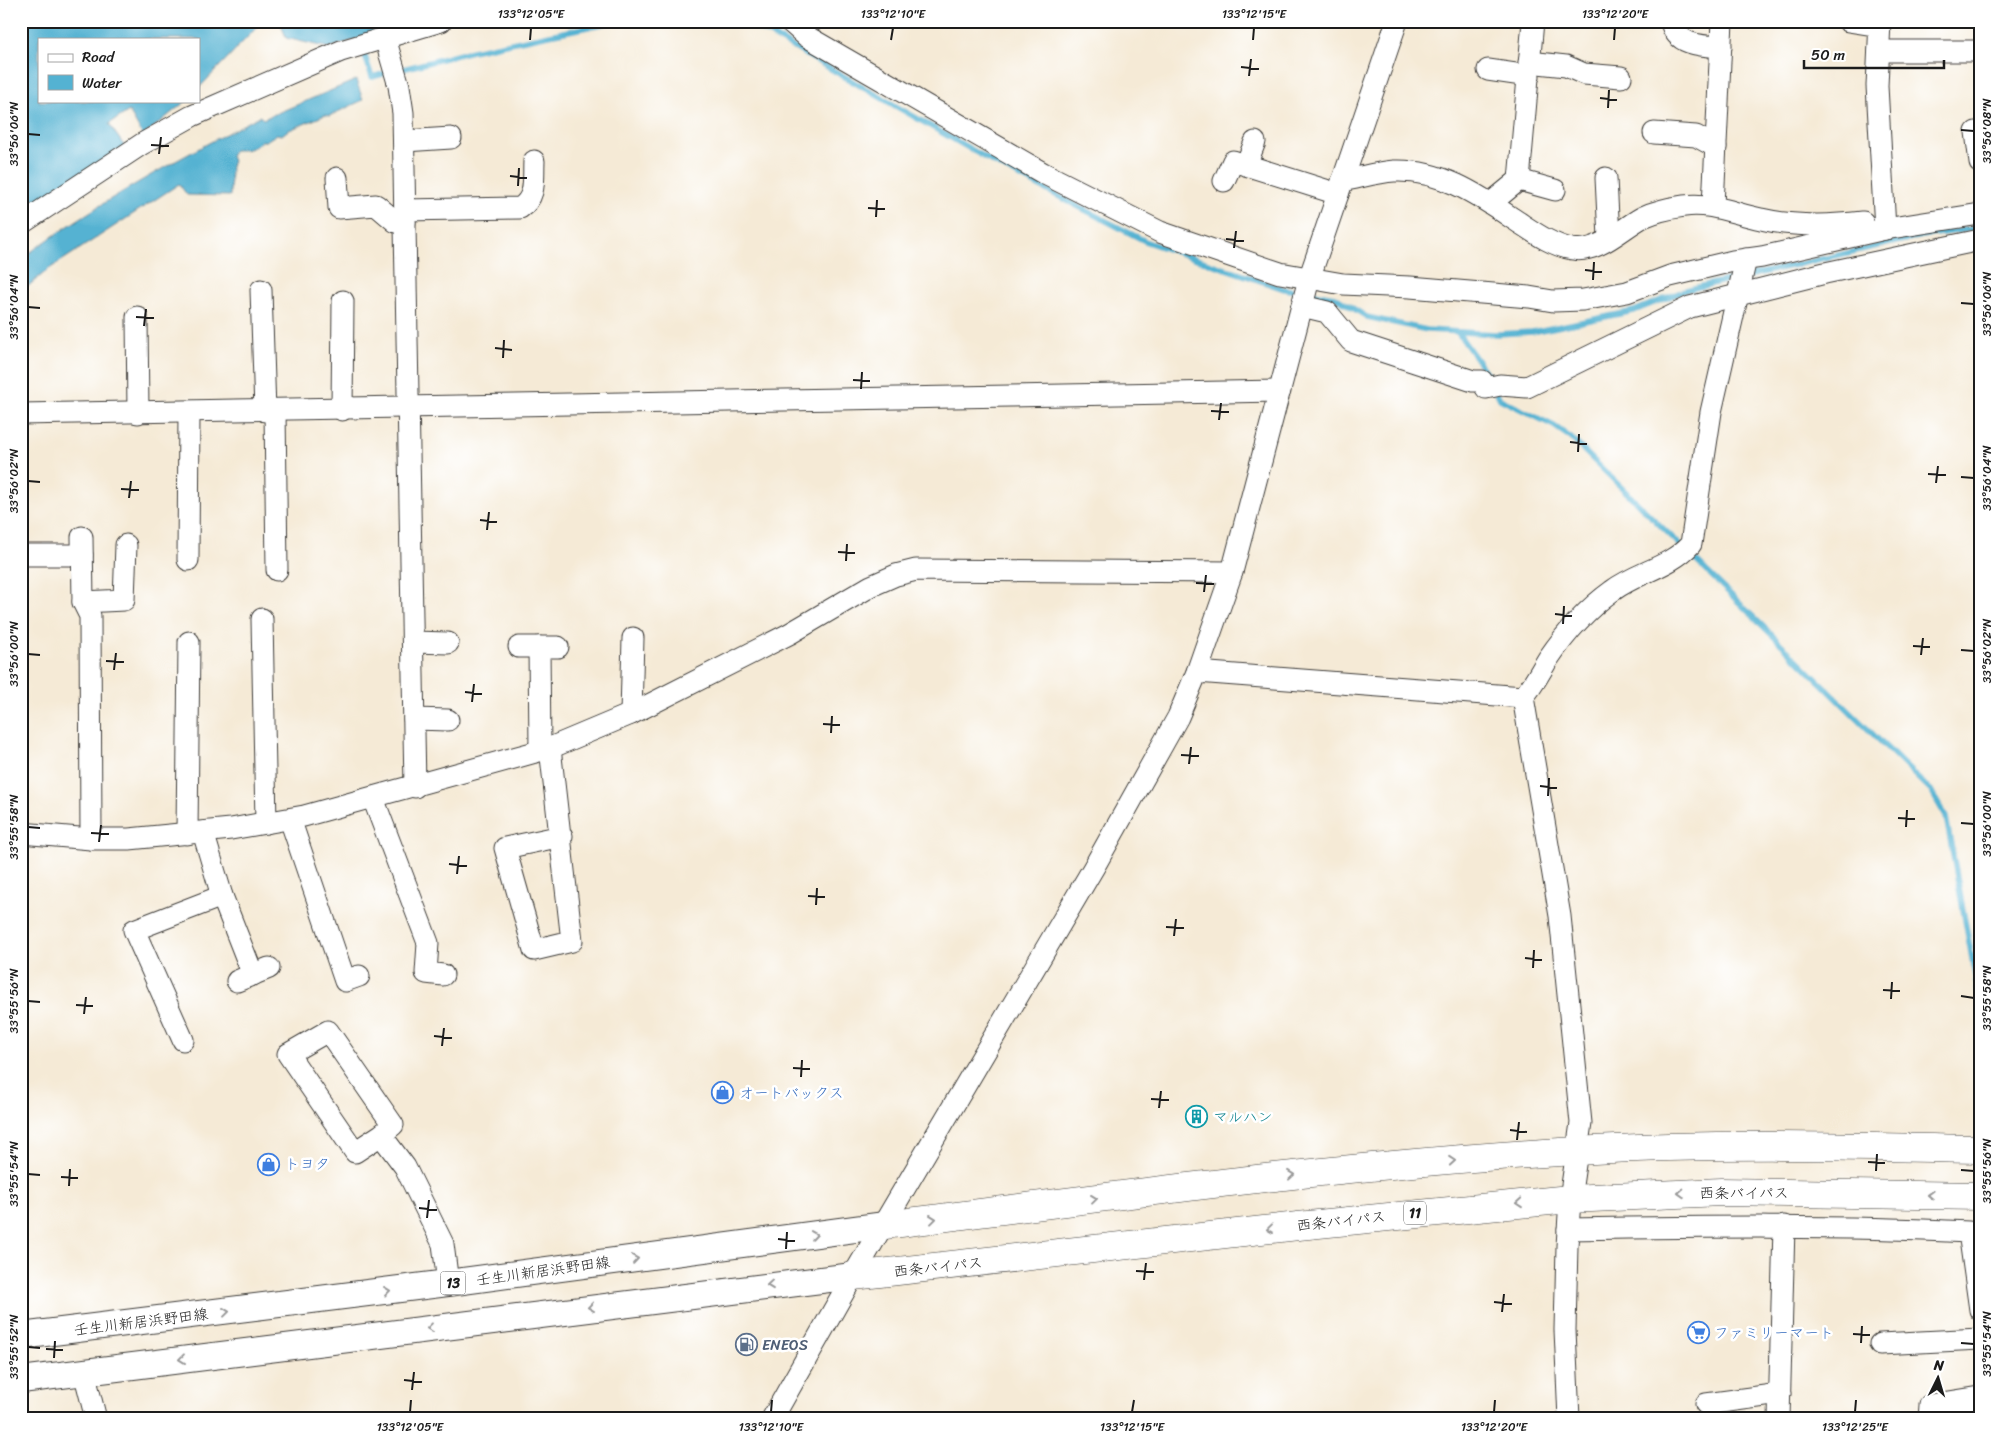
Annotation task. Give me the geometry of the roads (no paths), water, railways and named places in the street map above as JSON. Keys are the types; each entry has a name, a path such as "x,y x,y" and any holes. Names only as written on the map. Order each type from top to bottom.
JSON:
{"highway":[{"path":"885,1225 1292,1174 1578,1151 1814,1146 1980,1149"},
{"name":"西条バイパス","path":"853,1276 1298,1226 1570,1199 1721,1192 1980,1196"}],"main road":[{"name":"壬生川新居浜野田線","path":"21,1336 448,1284 885,1225"},
{"path":"21,1380 853,1276"}],"street":[{"path":"21,224 134,149 192,116 342,50 441,21"},
{"path":"789,21 806,36 1044,173 1160,232 1280,273 1327,312 1351,341 1473,381 1482,382 1486,388 1500,385 1527,387 1690,307 1740,289 1966,241 1980,240"},
{"path":"772,1419 1178,717 1197,672 1232,572 1305,292 1397,21"},
{"path":"1491,203 1519,180 1533,21"},
{"path":"1671,21 1673,32 1681,39 1696,45 1721,47"},
{"path":"1713,206 1722,21"},
{"path":"1848,21 1880,24 1877,86 1884,224"},
{"path":"385,38 399,86 404,141 415,787"},
{"path":"1879,51 1980,51"},
{"path":"1488,70 1566,66 1584,74 1621,77"},
{"path":"1654,132 1696,136 1716,147"},
{"path":"1976,132 1980,163"},
{"path":"404,141 451,138"},
{"path":"1246,165 1255,142"},
{"path":"337,178 339,208 376,205 396,222 405,216 520,208 529,202 533,193 534,161"},
{"path":"1224,181 1233,161 1340,188 1392,171 1428,174 1454,183 1491,203 1543,238 1560,246 1575,250 1589,249 1657,212 1684,206 1713,206 1763,220 1802,225 1831,226 1884,224 1980,214"},
{"path":"1606,178 1609,238"},
{"path":"1519,180 1555,190"},
{"path":"1305,292 1343,284 1410,286 1566,302 1627,292 1670,276 1746,262 1884,224"},
{"path":"1197,672 1523,697 1532,688 1566,634 1590,610 1612,590 1679,557 1691,544 1711,412 1746,262"},
{"path":"261,290 270,411 277,570"},
{"path":"342,410 343,300"},
{"path":"137,317 138,413"},
{"path":"21,414 342,410 1280,391"},
{"path":"188,560 189,412"},
{"path":"83,602 124,600 126,545"},
{"path":"21,555 82,546 83,602 90,616 91,839"},
{"path":"21,833 91,839 129,839 195,833 266,823 290,819 415,787 545,749 631,714 789,634 871,586 896,575 916,570 1232,572"},
{"path":"262,619 266,823"},
{"path":"631,714 632,638"},
{"path":"188,642 195,833 253,975"},
{"path":"413,642 448,643"},
{"path":"538,647 545,749 562,836 572,941 534,950 505,848 562,836"},
{"path":"1523,697 1560,916 1581,1123 1570,1199 1568,1229 1565,1330 1569,1419"},
{"path":"414,719 448,720"},
{"path":"373,798 428,943 426,973 443,975"},
{"path":"290,819 345,981 359,976"},
{"path":"183,1040 134,930 222,896"},
{"path":"328,1031 393,1125 381,1135 355,1152 288,1054 328,1031"},
{"path":"381,1135 405,1166 443,1244 448,1284"},
{"path":"1568,1229 1784,1226 1867,1227 1970,1232 1980,1310"},
{"path":"1779,1419 1784,1226"},
{"path":"1880,1344 1980,1338"},
{"path":"84,1372 96,1419"},
{"path":"1706,1404 1780,1394"},
{"path":"1929,1419 1930,1405 1980,1397"}],"water":[{"path":"21,21 256,21 258,26 200,87 200,38 38,38 38,102 185,102 143,136 129,111 109,124 125,147 21,213"},
{"path":"280,21 415,21 329,48 286,38"},
{"path":"356,80 363,100 329,116 325,115 287,131 282,135 277,134 266,141 261,141 252,148 234,150 231,156 233,161 231,166 230,196 187,195 179,184 49,269 21,292 21,259 108,200 168,165 260,116 263,119"}],"waterway":[{"path":"399,70 472,51 617,21"},
{"path":"738,21 770,34 1000,166 1147,242 1284,289 1302,292"},
{"path":"363,50 372,77 390,72"},
{"path":"1748,276 1921,236 1980,228"},
{"path":"1311,293 1335,297 1367,317 1427,330 1497,334 1532,332 1634,311 1686,290 1736,278"},
{"path":"1458,333 1490,378"},
{"path":"1496,391 1500,399 1554,426 1571,438 1931,791 1946,817 1980,1002"}],"place":[{"name":"オートバックス","path":"723,1093"},
{"name":"マルハン","path":"1197,1117"},
{"name":"トヨタ","path":"269,1164"},
{"name":"ファミリーマート","path":"1698,1333"},
{"name":"ENEOS","path":"746,1345"}]}
